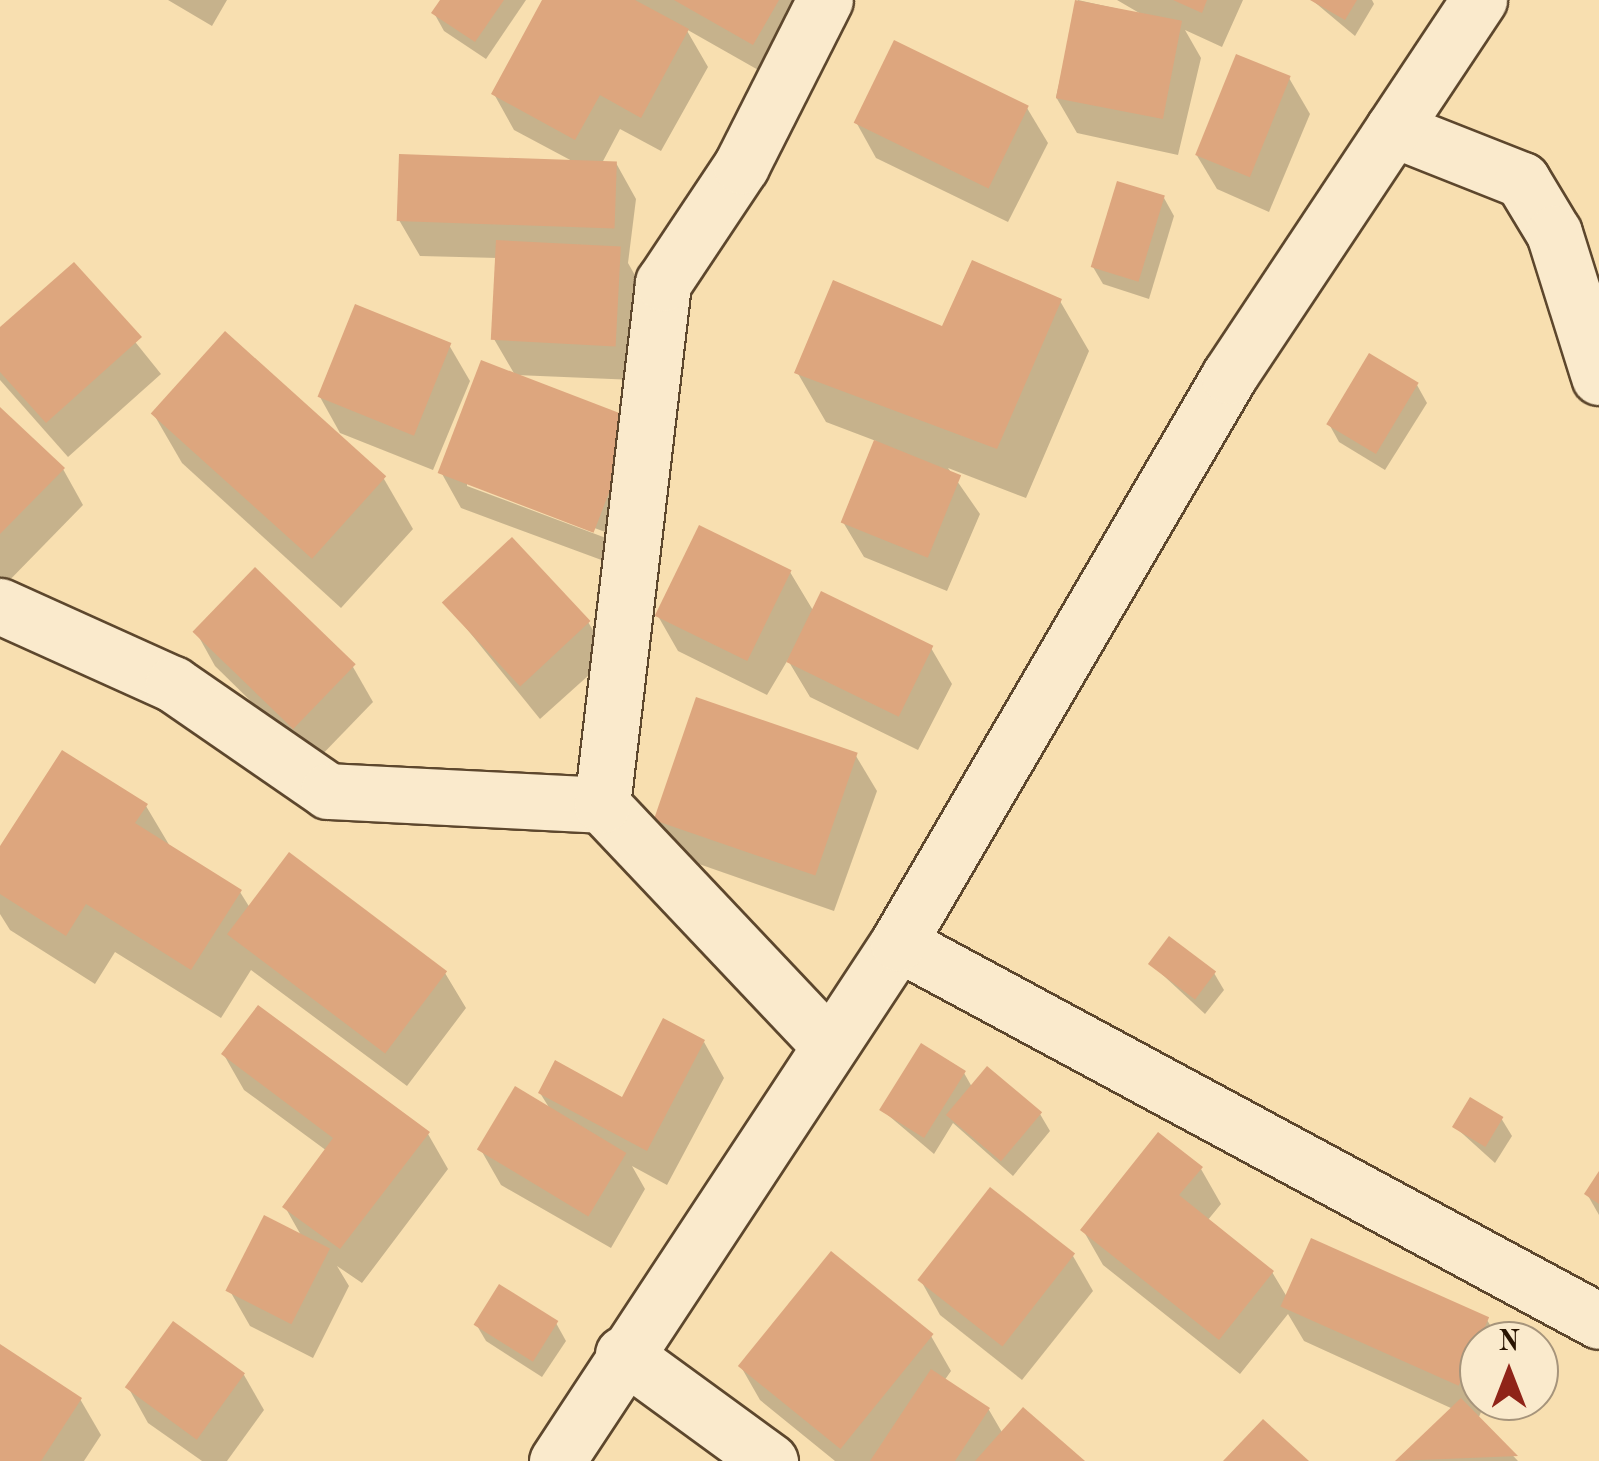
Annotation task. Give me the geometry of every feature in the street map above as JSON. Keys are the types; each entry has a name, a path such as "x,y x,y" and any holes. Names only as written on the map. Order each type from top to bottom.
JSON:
{"street":[{"path":"602,805 663,283 740,166 825,0"},
{"path":"557,1461 827,1042 898,943 1228,376 1479,0"},
{"path":"1393,129 1522,180 1554,233 1599,377"},
{"path":"0,606 173,684 328,791 602,805 827,1042"},
{"path":"898,943 1599,1320"},
{"path":"623,1354 770,1461"}],"building":[{"path":"440,0 504,0 475,42 431,13"},
{"path":"542,0 635,0 689,29 641,118 600,95 575,140 491,94"},
{"path":"674,0 779,0 753,45"},
{"path":"1075,0 1182,21 1163,119 1056,98"},
{"path":"1173,0 1207,0 1202,13"},
{"path":"1310,0 1357,0 1345,20"},
{"path":"894,40 1029,106 988,188 854,123"},
{"path":"1236,54 1291,76 1250,177 1195,155"},
{"path":"399,154 617,162 615,229 397,221"},
{"path":"1117,181 1165,196 1139,282 1091,267"},
{"path":"496,240 621,247 616,346 491,340"},
{"path":"972,260 1062,299 997,449 794,373 833,280 942,326"},
{"path":"74,262 142,337 46,423 0,372 0,327"},
{"path":"355,304 451,343 414,436 318,397"},
{"path":"225,331 386,476 312,559 151,413"},
{"path":"1369,353 1419,383 1376,454 1326,424"},
{"path":"481,360 637,420 594,533 438,473"},
{"path":"0,407 65,468 0,534"},
{"path":"874,440 961,475 928,558 841,523"},
{"path":"699,525 792,570 747,661 655,616"},
{"path":"512,537 590,621 520,687 442,602"},
{"path":"255,567 356,664 293,729 192,632"},
{"path":"821,591 933,646 899,717 786,662"},
{"path":"696,697 858,753 815,876 654,820"},
{"path":"62,750 148,804 135,823 242,890 191,970 86,904 66,936 0,894 0,846"},
{"path":"289,852 447,971 385,1053 227,934"},
{"path":"1169,936 1216,972 1195,999 1148,964"},
{"path":"258,1005 430,1132 340,1249 282,1207 333,1138 221,1054"},
{"path":"663,1018 705,1040 647,1151 538,1093 555,1060 622,1097"},
{"path":"921,1043 966,1071 924,1138 879,1110"},
{"path":"987,1066 1042,1112 1001,1161 946,1115"},
{"path":"515,1086 626,1153 588,1216 477,1149"},
{"path":"1470,1097 1503,1117 1485,1147 1452,1127"},
{"path":"1158,1132 1203,1167 1179,1195 1274,1271 1219,1340 1080,1230"},
{"path":"1599,1171 1599,1204 1584,1194"},
{"path":"990,1187 1075,1253 1002,1346 917,1280"},
{"path":"264,1215 330,1249 291,1324 225,1291"},
{"path":"1311,1238 1489,1317 1488,1321 1459,1321 1459,1386 1280,1307"},
{"path":"831,1251 934,1334 840,1449 738,1366"},
{"path":"499,1284 558,1321 533,1362 474,1325"},
{"path":"173,1321 245,1373 197,1440 125,1387"},
{"path":"0,1344 82,1398 41,1461 0,1461"},
{"path":"931,1369 990,1408 955,1461 870,1461"},
{"path":"1459,1400 1459,1421 1484,1421 1518,1456 1395,1461"},
{"path":"1023,1407 1085,1461 975,1461"},
{"path":"1263,1419 1309,1461 1223,1461"}]}
